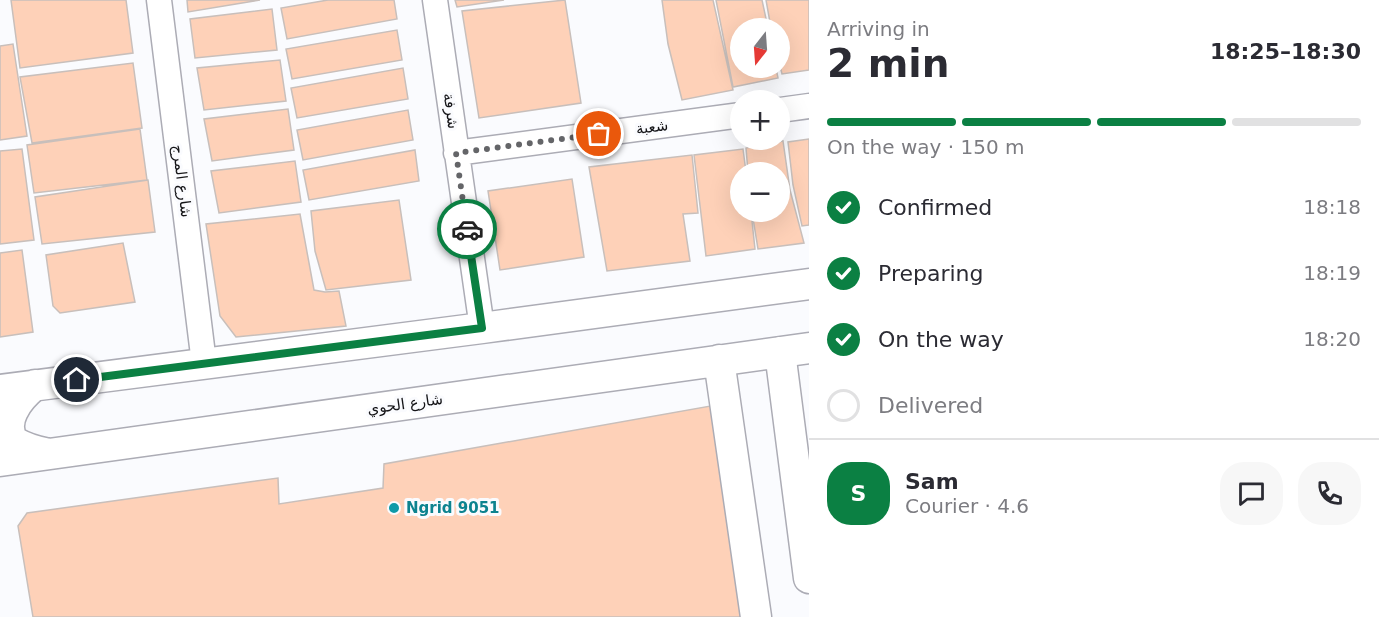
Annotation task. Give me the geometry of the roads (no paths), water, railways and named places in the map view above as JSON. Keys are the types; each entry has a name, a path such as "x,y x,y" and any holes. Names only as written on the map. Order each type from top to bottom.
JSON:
{"street":[{"name":"شارع المرج","path":"159,0 204,363"},
{"name":"شرفة","path":"435,0 482,328"},
{"path":"790,109 809,106"},
{"name":"شعبة","path":"456,153 730,116"},
{"path":"0,390 809,284"},
{"name":"شارع الحوي","path":"0,461 809,348"},
{"path":"780,352 809,578"},
{"path":"719,360 756,617"},
{"path":"35,385 16,400 2,417 0,427 6,437 28,450 51,454"}],"place":[{"name":"Ngrid 9051","path":"394,508"}]}
